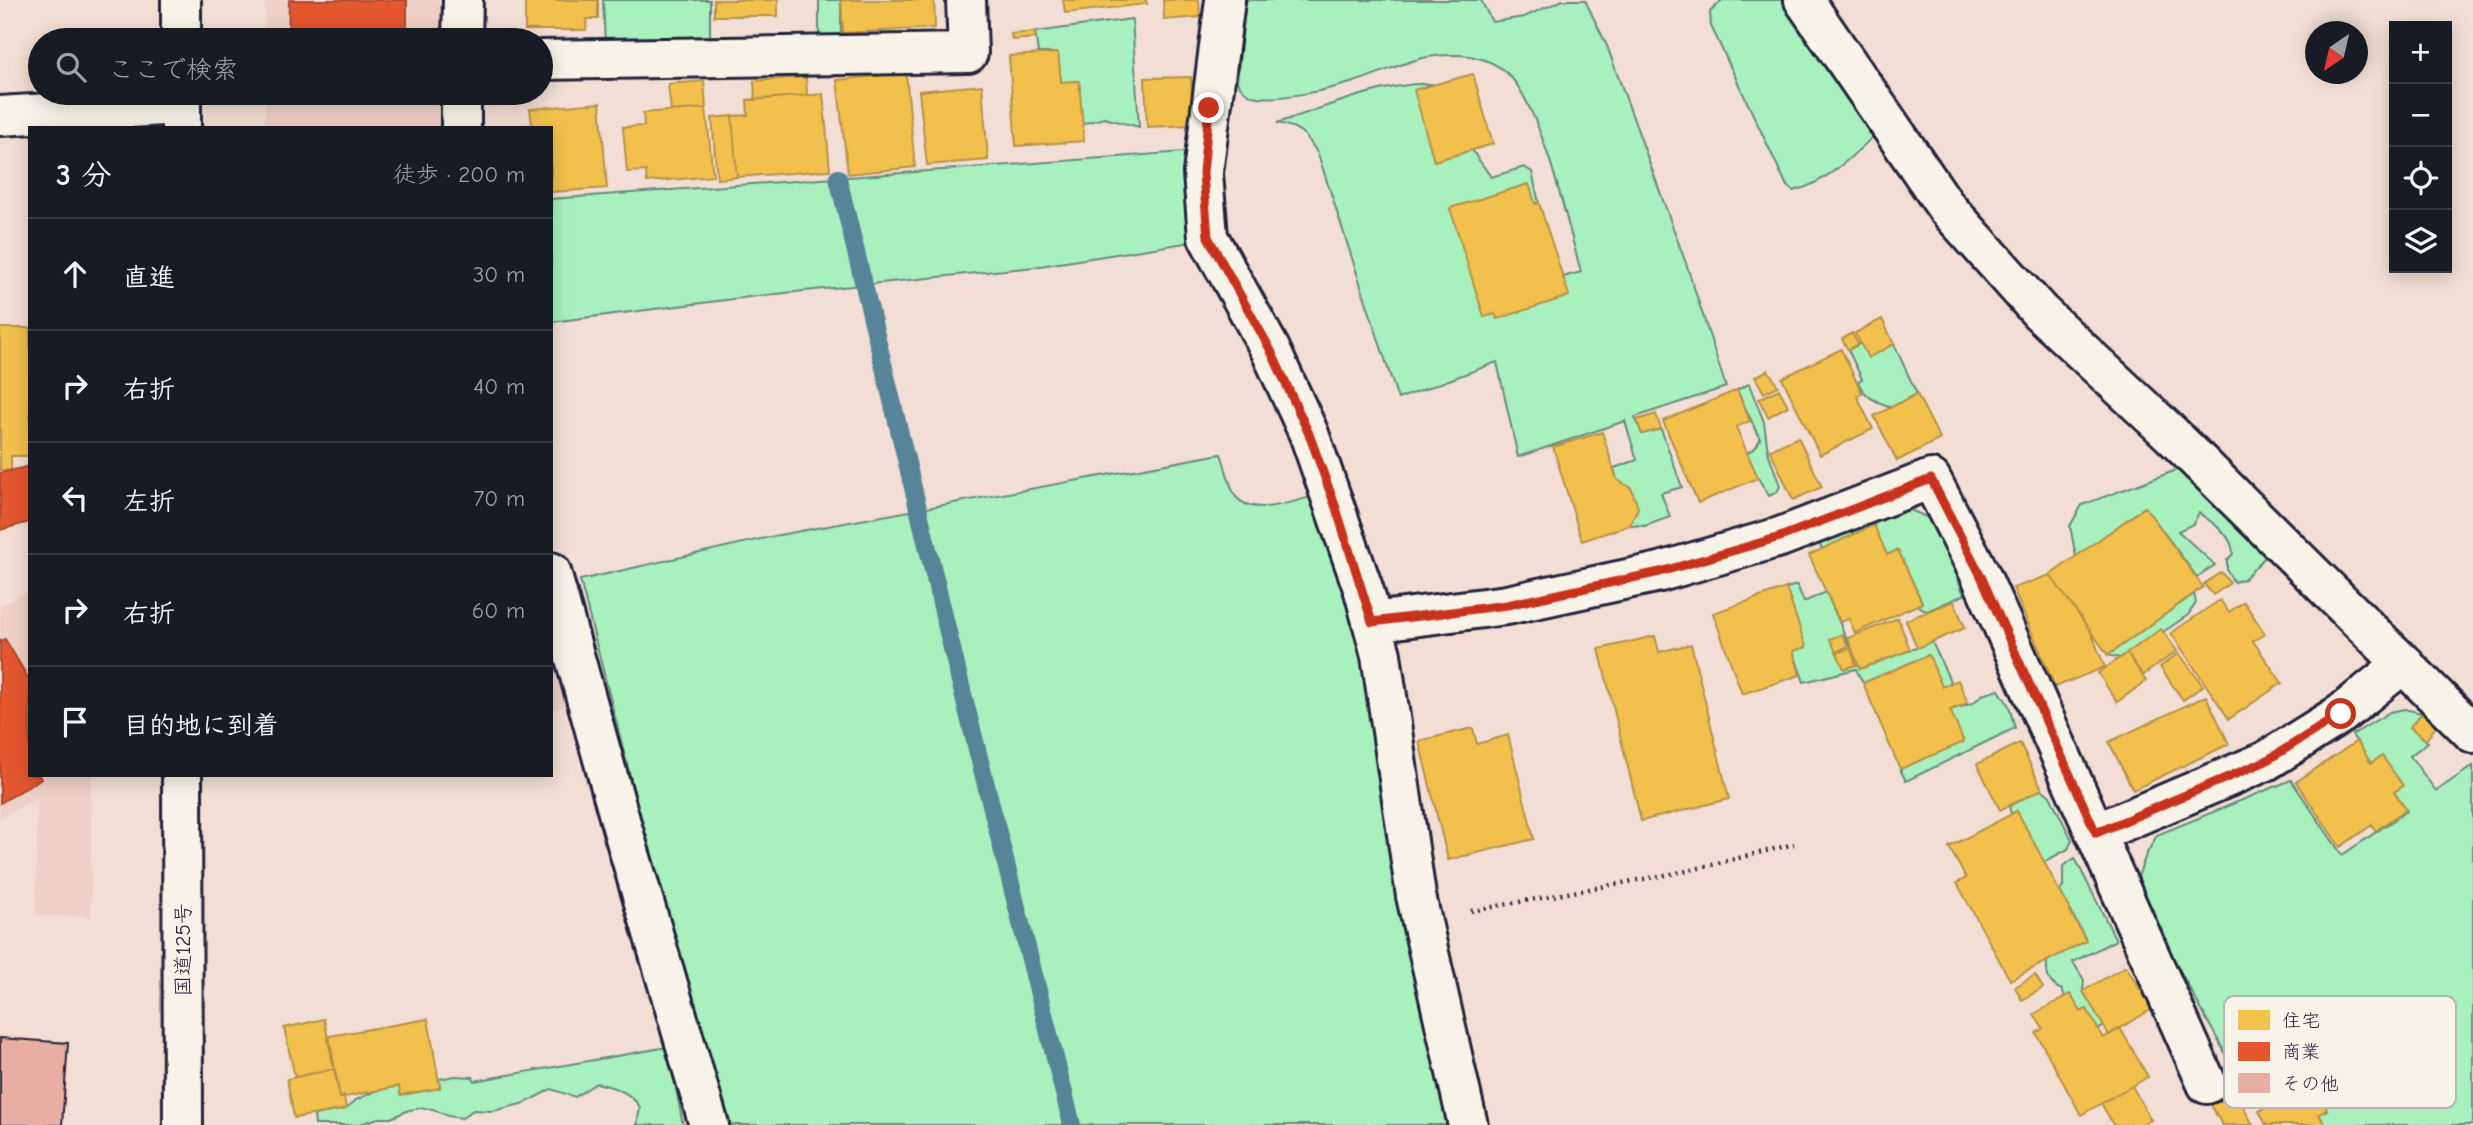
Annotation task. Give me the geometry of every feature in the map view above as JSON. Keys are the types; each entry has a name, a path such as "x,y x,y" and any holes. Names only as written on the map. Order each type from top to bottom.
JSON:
{"main road":[{"path":"181,0 181,28"},
{"path":"462,28 463,0"},
{"path":"553,60 968,52 966,0"},
{"path":"1225,0 1203,173 1208,237 1270,349 1309,434 1372,622 1381,654 1422,920 1468,1125"},
{"path":"1804,0 1946,207 2040,312 2172,435 2473,733"},
{"path":"461,105 461,126"},
{"path":"0,116 181,108"},
{"path":"1372,622 1507,605 1660,572 1780,537 1931,479 1980,574 2207,1084"},
{"path":"553,579 709,1125"},
{"path":"2096,833 2266,761 2341,714 2404,663"},
{"name":"国道125号","path":"183,777 184,1125"}],"path":[{"path":"1422,920 1687,870 1794,844"}],"shaded area":[{"path":"265,0 463,0 462,28 265,28"},
{"path":"265,105 461,105 461,126 265,126"},
{"path":"553,579 586,700 553,709"},
{"path":"28,592 28,777 91,777 91,917 36,915 37,798 0,818 0,606"}],"green space":[{"path":"603,0 710,0 710,43 605,44"},
{"path":"819,0 841,0 841,40 819,40"},
{"path":"1246,0 1481,0 1492,22 1524,17 1563,0 1585,0 1607,46 1688,269 1726,387 1635,417 1642,434 1661,429 1682,487 1661,493 1670,517 1645,526 1630,525 1638,508 1631,488 1617,480 1614,468 1637,460 1625,421 1518,457 1497,362 1398,399 1318,154 1302,133 1277,123 1376,91 1397,86 1433,84 1415,90 1434,161 1472,150 1491,177 1524,167 1532,172 1539,203 1535,203 1528,184 1450,209 1498,318 1568,296 1563,277 1581,272 1543,141 1522,93 1510,76 1485,60 1445,55 1426,57 1354,82 1318,91 1289,96 1253,96 1237,82"},
{"path":"1722,0 1782,0 1875,135 1827,176 1793,191 1787,186 1711,26 1710,12"},
{"path":"1132,19 1139,127 1104,118 1082,124 1079,81 1061,82 1058,53 1038,53 1035,32"},
{"path":"1184,152 1192,218 1192,242 1034,267 757,296 553,322 553,199"},
{"path":"1861,343 1868,357 1894,344 1917,394 1891,407 1868,396 1858,382 1862,379 1848,350"},
{"path":"1749,384 1764,422 1768,452 1780,486 1777,492 1769,496 1747,453 1756,447 1760,439 1737,390"},
{"path":"1221,454 1234,493 1244,503 1253,506 1276,506 1318,495 1371,660 1453,1125 729,1125 677,960 580,580 779,535"},
{"path":"2185,467 2269,553 2244,579 2234,582 2227,571 2227,560 2233,554 2230,541 2221,530 2199,513 2193,524 2178,531 2215,565 2197,577 2145,507 2076,557 2070,526 2082,505"},
{"path":"1899,505 1935,521 1964,595 1927,611 1917,605 1922,602 1898,550 1887,555 1873,526 1822,549 1816,538"},
{"path":"1797,585 1804,602 1826,592 1860,669 1932,642 1951,683 1942,687 1928,655 1863,683 1856,669 1804,682 1793,651 1806,647 1786,588"},
{"path":"2194,594 2196,603 2188,615 2120,658 2108,655"},
{"path":"1999,690 2009,706 2015,728 1906,781 1900,769 1963,742 1950,710 1973,703 1982,695"},
{"path":"2404,709 2422,713 2410,727 2428,742 2410,756 2436,791 2473,766 2473,1125 2325,1125 2319,1114 2327,1110 2326,1108 2456,1108 2456,996 2224,996 2224,1051 2167,947 2138,877 2157,835 2291,780 2342,855 2407,811 2394,792 2403,786 2382,756 2371,763 2352,735 2390,712"},
{"path":"2042,789 2050,796 2072,840 2068,849 2044,862 2017,811 2011,814 2009,806"},
{"path":"2075,858 2116,940 2073,962 2084,980 2083,991 2104,1026 2098,1030 2087,1009 2081,1012 2070,994 2065,997 2062,990 2051,982 2047,971 2047,961 2086,940 2060,891 2063,886 2063,866"},
{"path":"668,1047 683,1125 637,1125 640,1107 636,1102 621,1090 596,1083 575,1097 551,1089 525,1103 493,1111 473,1110 462,1118 422,1108 357,1125 315,1125 314,1115 346,1109 356,1100 375,1091 399,1086 401,1095 440,1088 439,1079 455,1076 473,1077 474,1081"}],"building: 住宅":[{"path":"525,0 598,0 598,19 587,19 586,30 525,28"},
{"path":"714,0 778,0 778,16 714,16"},
{"path":"841,0 934,0 935,28 843,33"},
{"path":"1063,0 1146,0 1147,4 1065,13"},
{"path":"1163,0 1199,0 1200,17 1164,20"},
{"path":"1035,32 1035,38 1012,40 1011,34"},
{"path":"1058,53 1061,82 1079,81 1084,141 1016,146 1009,56"},
{"path":"906,73 915,167 848,174 837,80"},
{"path":"1473,74 1493,144 1434,161 1414,90"},
{"path":"806,77 807,95 755,100 754,81"},
{"path":"1191,77 1193,125 1147,127 1145,78"},
{"path":"704,81 706,108 671,111 668,84"},
{"path":"982,85 988,160 927,165 919,91"},
{"path":"823,94 830,170 737,177 732,116 748,115 747,100"},
{"path":"600,103 607,188 553,192 553,126 516,126 532,125 530,109"},
{"path":"706,108 713,176 647,182 646,171 627,172 623,127 644,126 643,113"},
{"path":"732,116 737,177 717,179 712,118"},
{"path":"1529,184 1535,204 1539,203 1569,296 1497,319 1495,314 1484,317 1450,208"},
{"path":"1882,319 1894,344 1868,358 1855,333"},
{"path":"0,328 28,328 28,456 11,456 11,471 0,470"},
{"path":"1852,333 1858,344 1848,350 1842,339"},
{"path":"1841,349 1862,393 1857,396 1873,429 1820,455 1782,378"},
{"path":"1768,370 1778,386 1764,393 1755,377"},
{"path":"1779,389 1788,406 1768,417 1759,399"},
{"path":"1737,390 1750,421 1736,427 1758,478 1698,503 1663,421"},
{"path":"1917,394 1940,439 1897,461 1874,416"},
{"path":"1656,414 1661,429 1642,434 1637,420"},
{"path":"1602,432 1617,480 1631,488 1638,508 1630,525 1582,541 1553,447"},
{"path":"1798,437 1822,487 1793,500 1770,450"},
{"path":"2145,507 2203,587 2108,655 2050,575"},
{"path":"1874,525 1887,555 1898,550 1922,603 1855,633 1849,619 1840,622 1809,555"},
{"path":"2221,572 2230,583 2213,595 2204,584"},
{"path":"2050,575 2090,630 2105,667 2055,687 2013,588"},
{"path":"1786,588 1806,647 1793,651 1800,675 1742,694 1713,613"},
{"path":"2220,600 2229,612 2244,602 2265,634 2253,641 2282,683 2229,719 2171,633"},
{"path":"1954,601 1965,628 1917,648 1906,620"},
{"path":"1898,618 1910,650 1860,669 1848,638"},
{"path":"2161,629 2177,651 2143,675 2127,653"},
{"path":"1842,634 1848,646 1836,652 1830,639"},
{"path":"1655,636 1659,652 1691,644 1729,799 1641,821 1599,649"},
{"path":"1850,648 1856,665 1844,669 1837,653"},
{"path":"2127,653 2146,681 2117,702 2098,673"},
{"path":"2179,653 2203,686 2183,700 2160,667"},
{"path":"1929,655 1942,687 1958,680 1968,703 1950,710 1964,742 1900,769 1863,683"},
{"path":"2206,696 2229,744 2133,790 2109,742"},
{"path":"2422,713 2437,725 2426,740 2410,727"},
{"path":"1473,728 1477,744 1508,735 1534,839 1448,860 1419,741"},
{"path":"2357,741 2371,763 2382,756 2403,786 2394,792 2406,809 2375,831 2372,825 2340,847 2296,782"},
{"path":"2020,743 2042,789 2000,810 1977,764"},
{"path":"2017,811 2086,941 2010,980 1957,883 1966,878 1949,847"},
{"path":"2126,966 2152,1009 2109,1035 2083,991"},
{"path":"2035,975 2043,988 2022,1000 2015,987"},
{"path":"2070,994 2081,1012 2087,1009 2103,1038 2120,1028 2148,1077 2081,1115 2036,1033 2043,1029 2034,1014"},
{"path":"324,1019 334,1069 295,1077 284,1028"},
{"path":"428,1019 440,1088 400,1095 399,1086 340,1098 329,1036"},
{"path":"334,1069 340,1098 344,1096 346,1109 294,1118 287,1079"},
{"path":"2132,1086 2151,1120 2141,1125 2113,1125 2101,1103"},
{"path":"2224,1090 2224,1108 2244,1108 2253,1125 2222,1125 2208,1099"},
{"path":"2265,1108 2327,1110 2319,1114 2325,1125 2266,1125 2259,1111"}],"building: 商業":[{"path":"289,0 407,0 407,28 288,28"},
{"path":"28,466 28,523 0,530 0,473"},
{"path":"5,639 28,678 28,777 41,779 0,803 0,641"}],"building: その他":[{"path":"0,1038 68,1043 62,1125 0,1125"}],"waterway":[{"path":"838,178 963,694 1072,1125"}],"route":[{"path":"1209,108 1203,173 1208,237 1270,349 1309,434 1372,622 1507,605 1660,572 1780,537 1931,479 1980,574 2096,833 2266,761 2341,714"}]}
